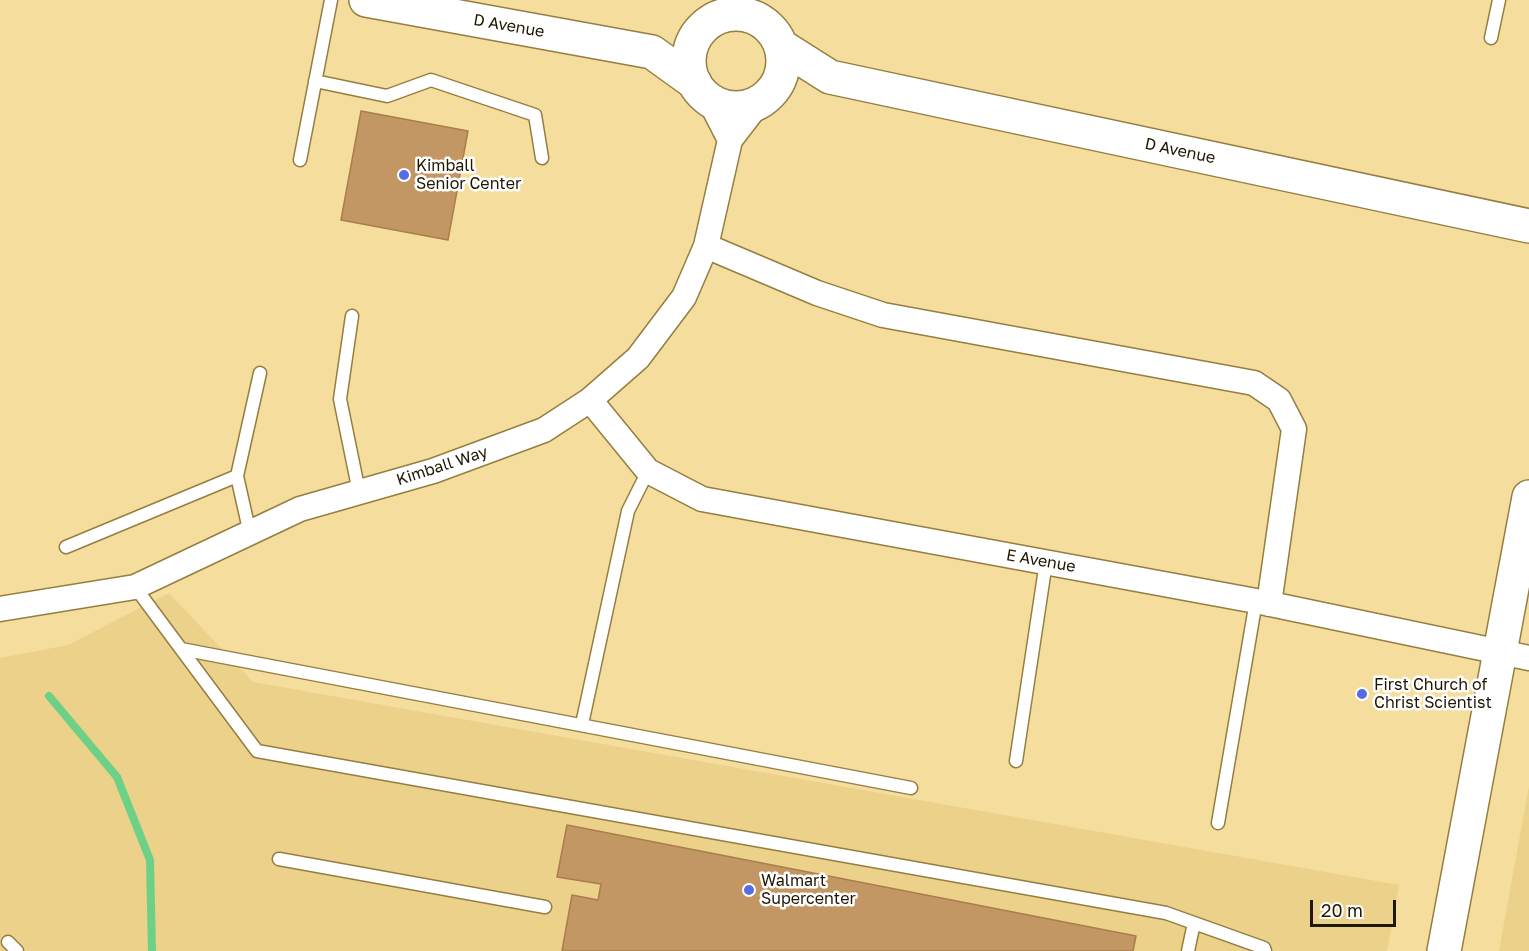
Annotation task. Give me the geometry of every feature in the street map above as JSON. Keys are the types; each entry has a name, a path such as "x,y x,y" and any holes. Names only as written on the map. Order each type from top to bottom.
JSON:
{"street":[{"name":"D Avenue","path":"366,0 652,52 703,92"},
{"path":"703,92 725,107 740,108 766,96 783,71 776,37 756,0"},
{"path":"652,52 716,17 728,14 744,14 759,20 776,37"},
{"path":"716,17 692,44 689,60 703,92 732,137"},
{"name":"D Avenue","path":"776,37 830,77 1529,226"},
{"name":"D Avenue","path":"766,96 830,77"},
{"name":"Kimball Way","path":"0,609 135,587 300,509 433,471 544,430 590,400 638,358 684,297 706,246 732,137 766,96"},
{"path":"706,246 817,293 883,315 1254,383 1279,400 1294,429 1262,603"},
{"name":"E Avenue","path":"590,400 648,471 702,499 1262,603 1514,655"},
{"path":"1444,951 1514,655 1529,497"}],"lane":[{"path":"300,160 331,0"},
{"path":"1491,38 1499,0"},
{"path":"315,81 387,96 431,80 536,115 542,158"},
{"path":"352,316 340,399 359,492"},
{"path":"250,534 237,476 260,373"},
{"path":"582,724 628,511 648,471"},
{"path":"66,547 237,476"},
{"path":"1016,761 1046,562"},
{"path":"135,587 257,751 1166,913 1264,948 1265,951"},
{"path":"1218,823 1262,603"},
{"path":"181,649 911,788"},
{"path":"279,859 545,907"},
{"path":"1188,951 1194,923"}],"shaded area":[{"path":"169,593 253,682 1399,885 1387,951 0,951 0,658 68,645"},
{"path":"1529,786 1529,951 1499,951"}],"building":[{"name":"Kimball Senior Center","path":"361,111 468,131 448,240 341,220"},
{"name":"Walmart Supercenter","path":"567,825 1136,936 1133,951 562,951 572,895 598,900 601,884 557,877"}],"waterway":[{"path":"49,696 117,777 150,860 152,951"}],"place":[{"name":"Kimball Senior Center","path":"404,175"},
{"name":"First Church of Christ Scientist","path":"1362,694"},
{"name":"Walmart Supercenter","path":"749,890"}]}
